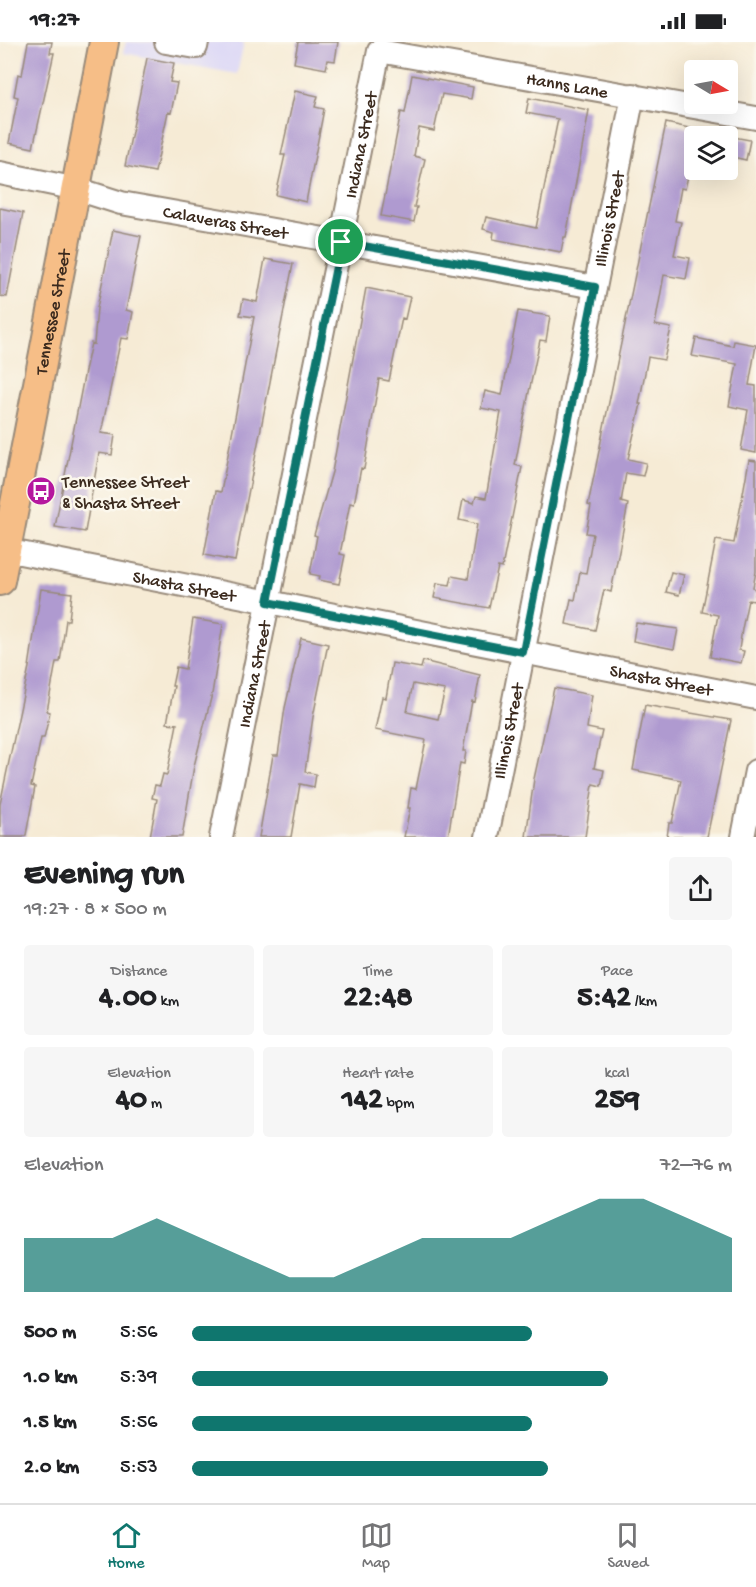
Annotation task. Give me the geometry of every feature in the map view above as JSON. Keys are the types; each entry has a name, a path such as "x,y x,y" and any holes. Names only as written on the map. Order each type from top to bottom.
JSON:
{"main road":[{"name":"Tennessee Street","path":"0,581 3,550 77,189 104,42"}],"street":[{"path":"166,42 196,47 197,42"},
{"name":"Hanns Lane","path":"379,51 756,118"},
{"name":"Indiana Street","path":"221,837 379,51"},
{"name":"Illinois Street","path":"487,837 633,95"},
{"name":"Calaveras Street","path":"0,172 77,189 122,203 595,287"},
{"name":"Shasta Street","path":"3,550 756,698"},
{"path":"743,837 756,771"}],"shaded area":[{"path":"126,42 244,42 237,74 123,53"}],"building":[{"path":"28,42 52,42 50,53 54,53 33,148 9,143 18,97 14,96 18,74 22,75"},
{"path":"298,42 338,42 335,61 328,60 326,69 294,63"},
{"path":"147,58 174,63 170,82 177,83 155,172 125,166"},
{"path":"412,75 473,87 471,99 442,94 434,131 419,128 414,156 425,159 414,207 417,207 414,222 381,216 401,112 405,113"},
{"path":"295,91 318,96 315,107 324,109 306,202 276,195 285,155 281,155"},
{"path":"529,98 589,110 566,237 564,237 561,252 493,239 494,232 483,229 486,217 536,228 558,119 526,113"},
{"path":"666,123 684,127 684,180 687,180 685,189 681,188 675,221 681,222 674,255 690,258 686,279 664,275 655,325 671,328 664,360 648,357 639,404 641,404 628,459 646,463 643,476 626,473 621,502 628,504 611,592 604,590 595,630 566,624 571,599 575,600 580,572 586,573 593,534 586,533 591,506 588,505"},
{"path":"738,138 750,140 746,160 738,158"},
{"path":"0,208 23,213 7,297 0,296"},
{"path":"113,230 141,236 126,310 133,312 128,339 121,338 101,433 115,435 112,455 99,453 85,532 55,527 85,371 91,343 94,344 97,308"},
{"path":"265,259 293,264 235,561 204,555 216,491 221,492 254,317 240,315 243,299 257,302"},
{"path":"366,288 410,297 405,319 402,318 389,381 379,379 364,469 361,468 354,504 350,503 340,554 345,555 339,584 319,580 320,576 310,574 317,536 314,535 332,472"},
{"path":"518,311 550,316 546,341 540,340 515,465 522,467 502,568 498,567 489,608 434,598 437,583 450,585 452,576 468,579 477,524 459,520 463,500 474,503 476,496 486,498 501,412 481,408 485,391 502,395"},
{"path":"696,338 733,346 734,341 756,345 749,385 756,386 756,453 741,450 748,410 729,406 737,364 692,356"},
{"path":"749,460 756,461 756,572 753,587 756,591 754,601 748,600 739,650 744,651 741,663 710,657 718,615 702,612 716,540 734,543"},
{"path":"671,572 684,575 679,595 666,592"},
{"path":"41,589 72,593 69,620 66,620 60,662 56,662 47,711 50,712 44,738 41,738 31,786 35,787 26,835 0,837 0,804 29,667"},
{"path":"193,619 223,624 212,694 194,766 182,837 150,837 157,799 152,798 155,785 160,786 163,774 167,775 177,724 167,723 174,686 172,686 176,667 185,669"},
{"path":"636,623 678,629 674,649 633,641"},
{"path":"301,638 328,644 313,717 305,772 316,774 314,787 300,784 291,837 259,837 273,755 278,755 285,708"},
{"path":"423,661 480,675 475,702 472,701 463,751 466,751 464,764 460,763 448,837 404,837 410,808 408,808 411,788 416,789 426,740 375,730 382,697 386,698 392,663 421,668","holes":["413,684 445,690 438,719 407,712"]},
{"path":"554,688 592,695 587,728 602,731 594,768 604,770 601,786 593,784 585,837 526,837 534,779"},
{"path":"645,705 731,720 707,837 667,837 681,780 633,770"}],"place":[{"name":"Tennessee Street & Shasta Street","path":"41,491"}],"route":[{"path":"341,242 595,287 523,652 268,602 341,242"}]}
